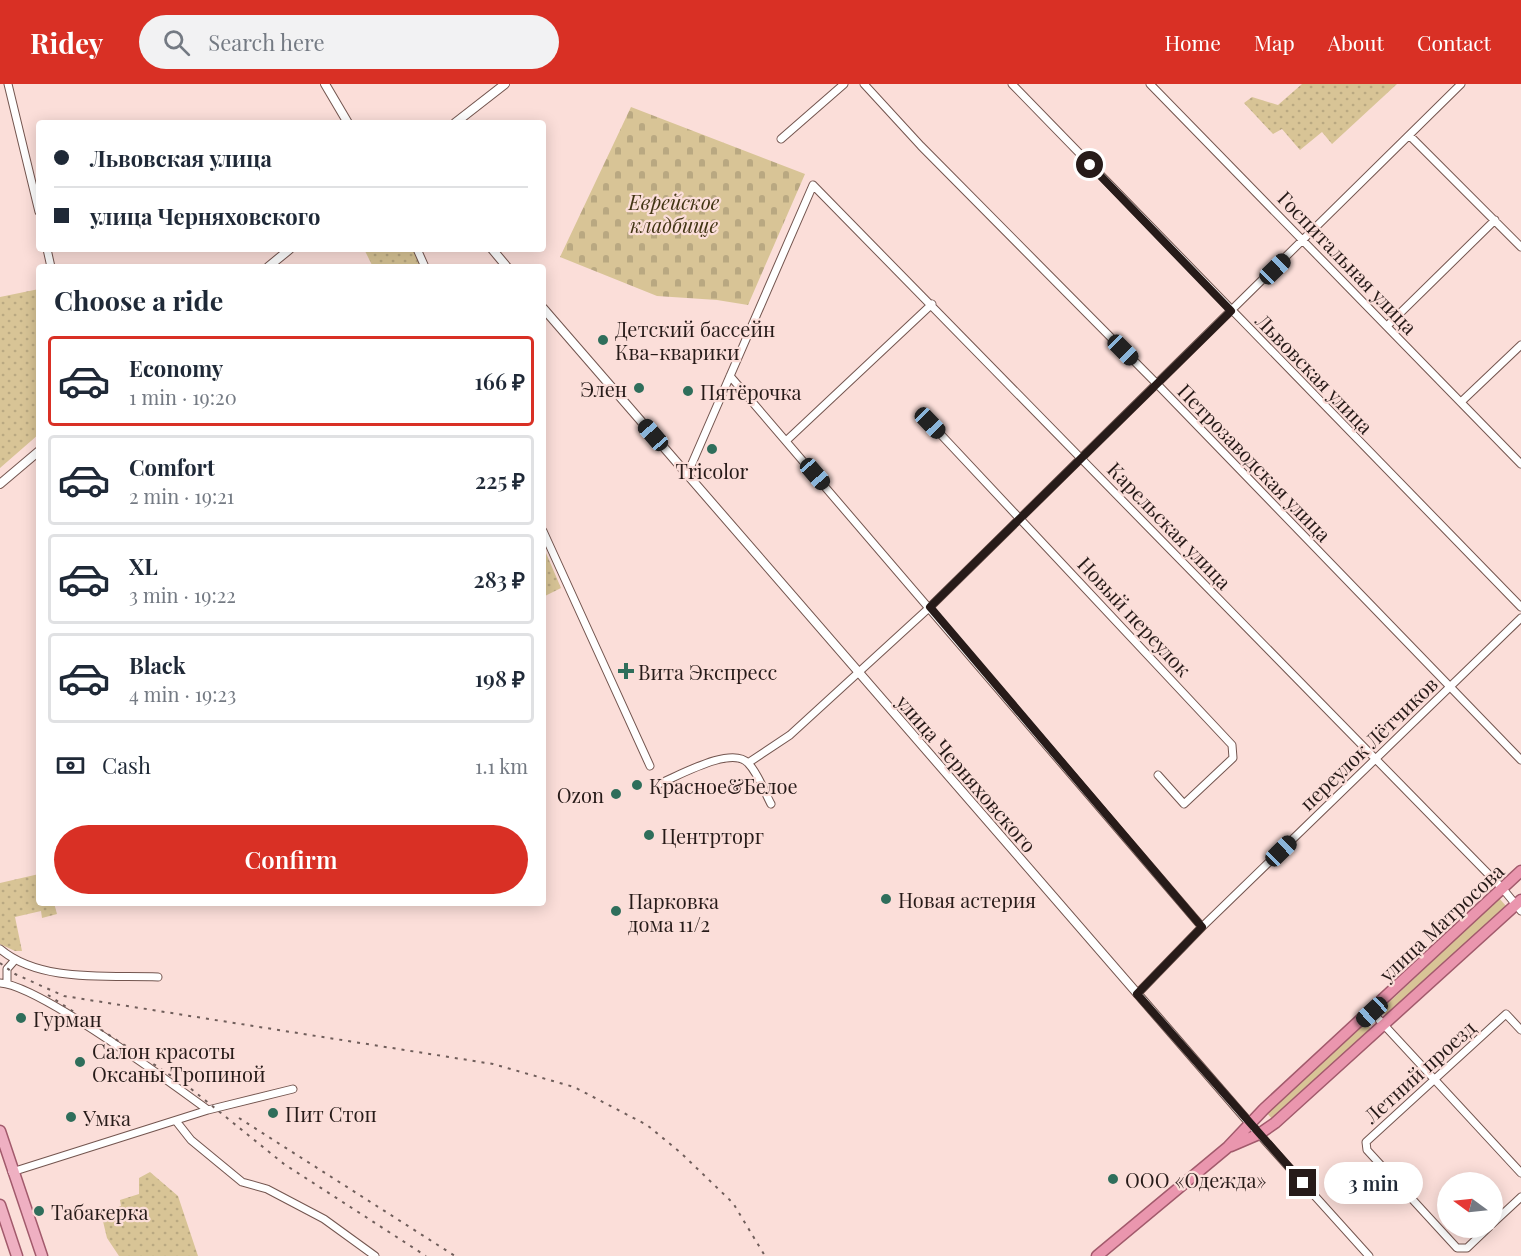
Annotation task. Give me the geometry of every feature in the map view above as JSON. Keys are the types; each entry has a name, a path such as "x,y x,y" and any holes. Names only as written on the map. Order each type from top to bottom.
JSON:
{"highway":[{"name":"улица Матросова","path":"1097,1256 1228,1147 1521,871"},
{"name":"улица Матросова","path":"1228,1147 1259,1134 1519,905"}],"main road":[{"path":"0,1131 42,1256"},
{"path":"0,1205 17,1256"}],"street":[{"path":"0,86 8,84 36,201"},
{"path":"459,120 505,84"},
{"path":"781,139 844,84"},
{"name":"Петрозаводская улица","path":"864,84 921,146 1157,384 1521,760"},
{"name":"Львовская улица","path":"1012,84 1521,607"},
{"name":"Госпитальная улица","path":"1150,84 1521,464"},
{"path":"748,763 790,735 930,607 1461,84"},
{"path":"328,85 344,120"},
{"path":"1410,135 1521,247"},
{"name":"Карельская улица","path":"730,376 813,185 1519,905"},
{"path":"1387,326 1495,220"},
{"path":"272,264 286,252"},
{"path":"494,252 504,264"},
{"path":"786,441 932,304"},
{"name":"улица Черняховского","path":"546,311 1250,1124 1369,1256"},
{"path":"1461,402 1521,345"},
{"path":"687,475 730,376 1202,927"},
{"name":"Новый переулок","path":"930,423 1232,745 1233,758 1184,804 1158,775"},
{"path":"0,484 36,454"},
{"path":"546,538 650,766"},
{"name":"переулок Лётчиков","path":"1137,994 1202,927 1521,618"},
{"path":"656,785 725,756 740,757 754,772 771,804"},
{"path":"0,949 14,961 48,970 83,975 158,977"},
{"path":"14,961 7,969 4,984 83,1025 208,1110"},
{"path":"1372,1012 1521,1173"},
{"name":"Летний проезд","path":"1437,1225 1367,1150 1366,1142 1506,1014 1521,1030"},
{"path":"12,1172 208,1110 293,1089"},
{"path":"176,1121 191,1140 243,1182 267,1189 324,1219 375,1256"},
{"path":"1503,1214 1521,1197"},
{"name":"Летний проезд","path":"1449,1238 1458,1248 1467,1248 1477,1238"}],"green space":[{"path":"1302,84 1397,84 1332,144 1322,132 1300,150 1282,129 1273,134 1244,103 1252,97 1278,105"},
{"name":"Еврейское кладбище","path":"631,107 805,174 748,305 717,300 657,296 560,257"},
{"path":"366,252 415,252 421,264 389,264 372,264"},
{"path":"36,290 36,437 0,468 0,297"},
{"path":"546,553 561,588 546,596"},
{"path":"36,875 36,906 55,906 57,914 42,918 41,911 15,917 22,951 15,951 0,944 0,883"},
{"path":"1499,898 1506,906 1386,1016 1381,1010"},
{"path":"1366,1023 1372,1030 1272,1119 1266,1112"},
{"path":"150,1172 178,1196 198,1256 119,1256 107,1238 101,1213 121,1206 120,1200 139,1194 139,1178"}],"railway":[{"path":"0,963 15,974 64,996 493,1064 574,1087 647,1125 681,1153 733,1203 765,1256"},
{"path":"48,995 190,1088 284,1164 426,1256"},
{"path":"239,1118 455,1256"}],"place":[{"name":"Детский бассейн Ква-кварики","path":"603,340"},
{"name":"Элен","path":"639,388"},
{"name":"Пятёрочка","path":"688,391"},
{"name":"Tricolor","path":"712,449"},
{"name":"Вита Экспресс","path":"626,671"},
{"name":"Красное&Белое","path":"637,785"},
{"name":"Ozon","path":"616,794"},
{"name":"Центрторг","path":"649,835"},
{"name":"Новая астерия","path":"886,899"},
{"name":"Парковка дома 11/2","path":"616,911"},
{"name":"Гурман","path":"21,1018"},
{"name":"Салон красоты Оксаны Тропиной","path":"80,1062"},
{"name":"Пит Стоп","path":"273,1113"},
{"name":"Умка","path":"71,1117"},
{"name":"ООО «Одежда»","path":"1113,1179"},
{"name":"Табакерка","path":"39,1211"}],"route":[{"path":"1090,165 1231,311 930,607 1202,927 1137,994 1303,1183"}]}
